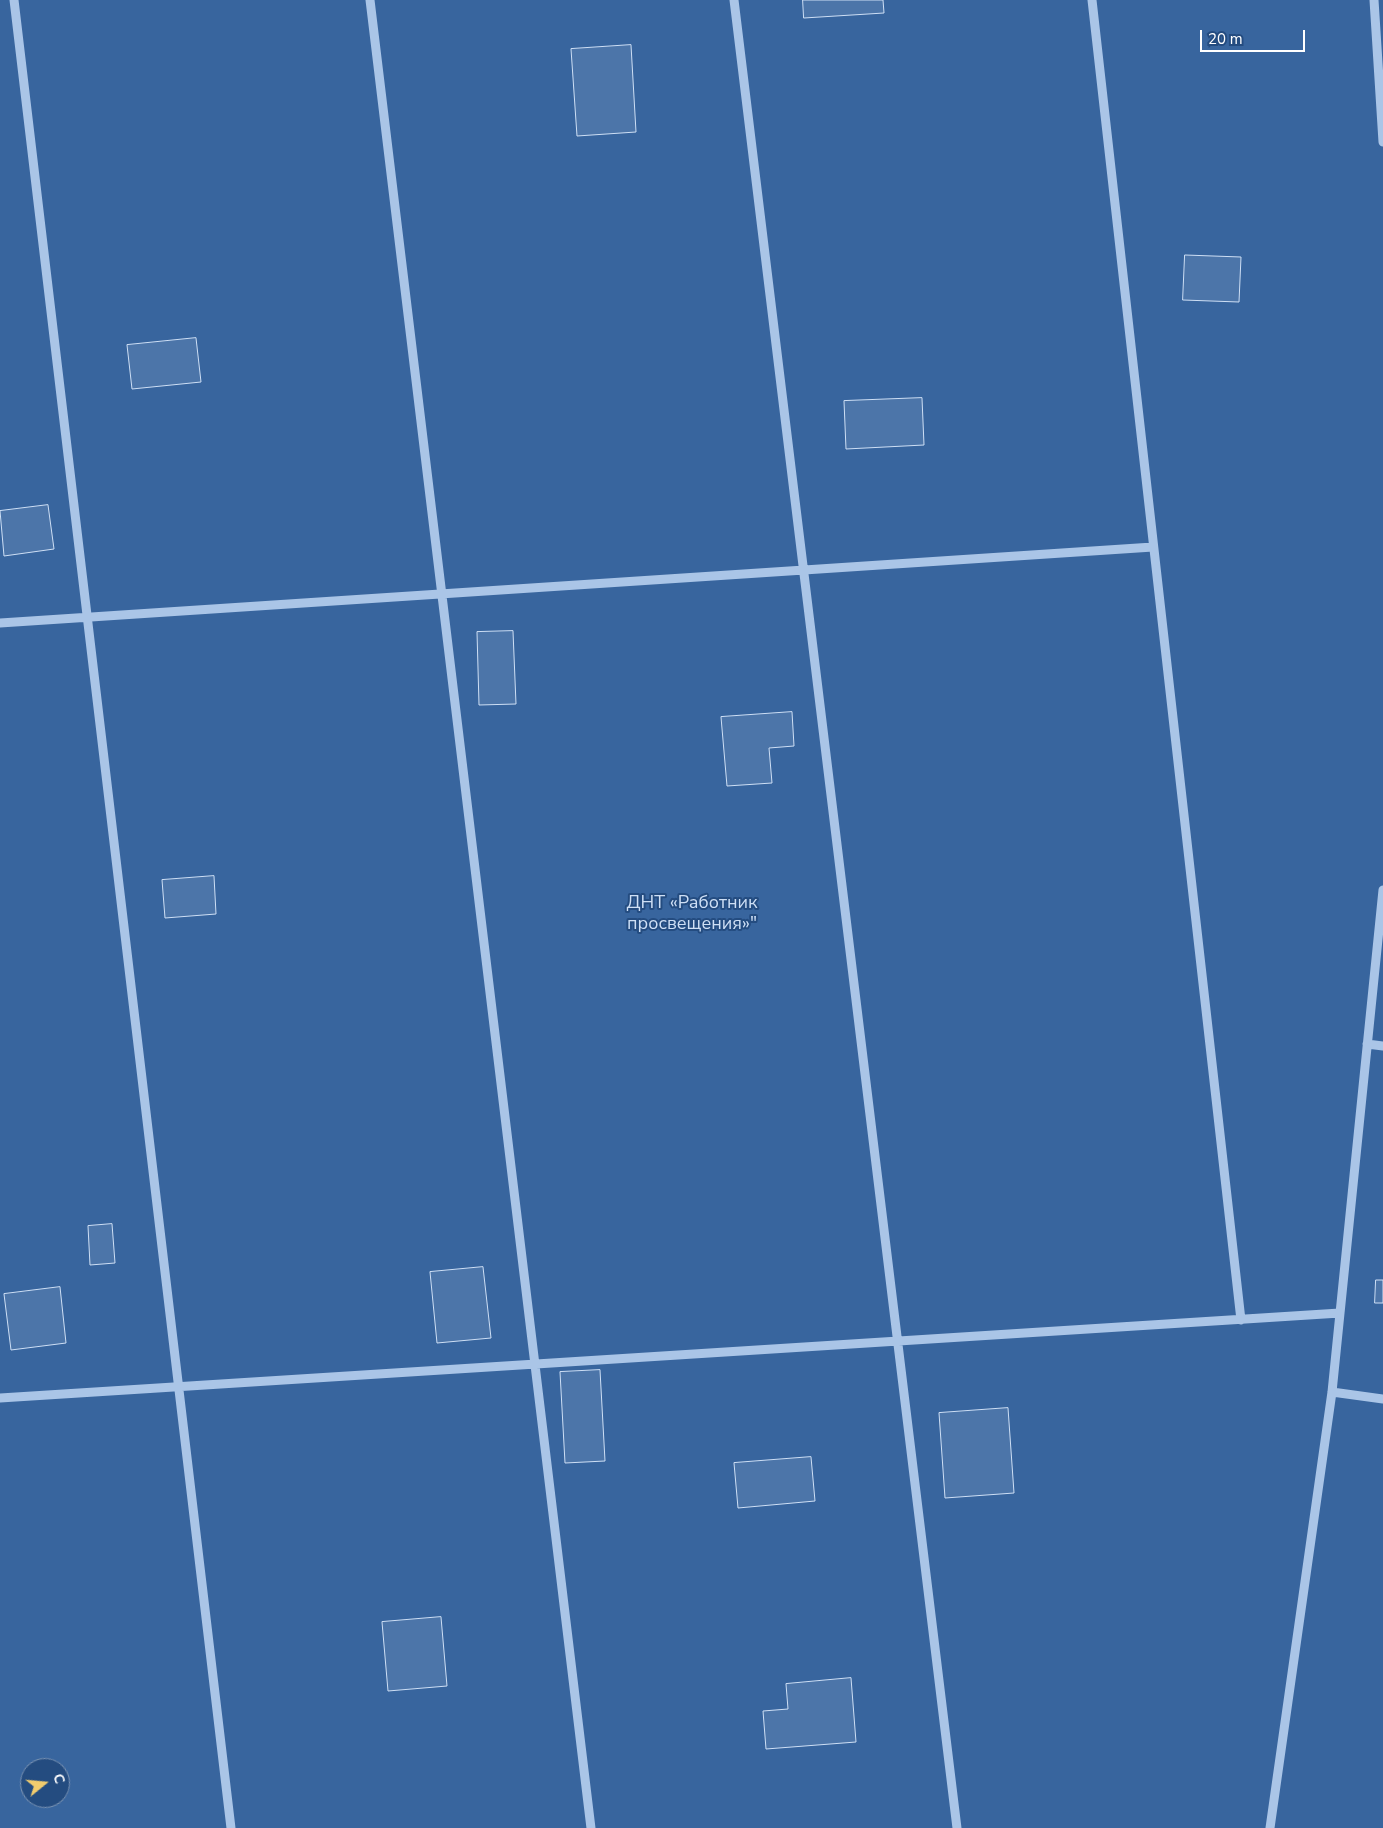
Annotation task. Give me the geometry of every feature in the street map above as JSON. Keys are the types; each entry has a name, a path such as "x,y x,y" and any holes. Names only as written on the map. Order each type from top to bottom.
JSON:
{"street":[{"path":"14,0 231,1828"},
{"path":"370,0 591,1828"},
{"path":"734,0 957,1828"},
{"path":"1092,0 1241,1320"},
{"path":"1374,0 1383,142"},
{"path":"0,623 1153,547"},
{"path":"1270,1828 1332,1392 1383,890"},
{"path":"1367,1044 1383,1046"},
{"path":"0,1398 1340,1313"},
{"path":"1332,1392 1383,1399"}],"green space":[{"name":"ДНТ «Работник просвещения»\"","path":"0,0 1383,0 1383,1828 0,1828"}],"building":[{"path":"803,0 883,0 884,13 804,18"},
{"path":"631,45 636,132 577,136 571,49"},
{"path":"1185,255 1241,257 1239,302 1183,300"},
{"path":"196,338 201,382 132,389 127,345"},
{"path":"922,398 924,445 846,449 844,401"},
{"path":"48,505 54,549 4,556 0,511"},
{"path":"513,631 516,704 479,705 477,632"},
{"path":"792,712 794,746 769,748 772,783 727,786 721,717"},
{"path":"214,876 216,914 165,918 162,880"},
{"path":"112,1224 115,1263 90,1265 88,1226"},
{"path":"483,1267 491,1338 437,1343 430,1272"},
{"path":"1376,1280 1383,1280 1383,1303 1375,1303"},
{"path":"60,1287 66,1343 11,1350 4,1294"},
{"path":"600,1370 605,1461 565,1463 560,1372"},
{"path":"1008,1408 1014,1493 945,1498 939,1413"},
{"path":"811,1457 815,1501 738,1508 734,1463"},
{"path":"441,1617 447,1686 388,1691 382,1622"},
{"path":"851,1678 856,1742 766,1749 763,1711 788,1709 786,1684"}]}
